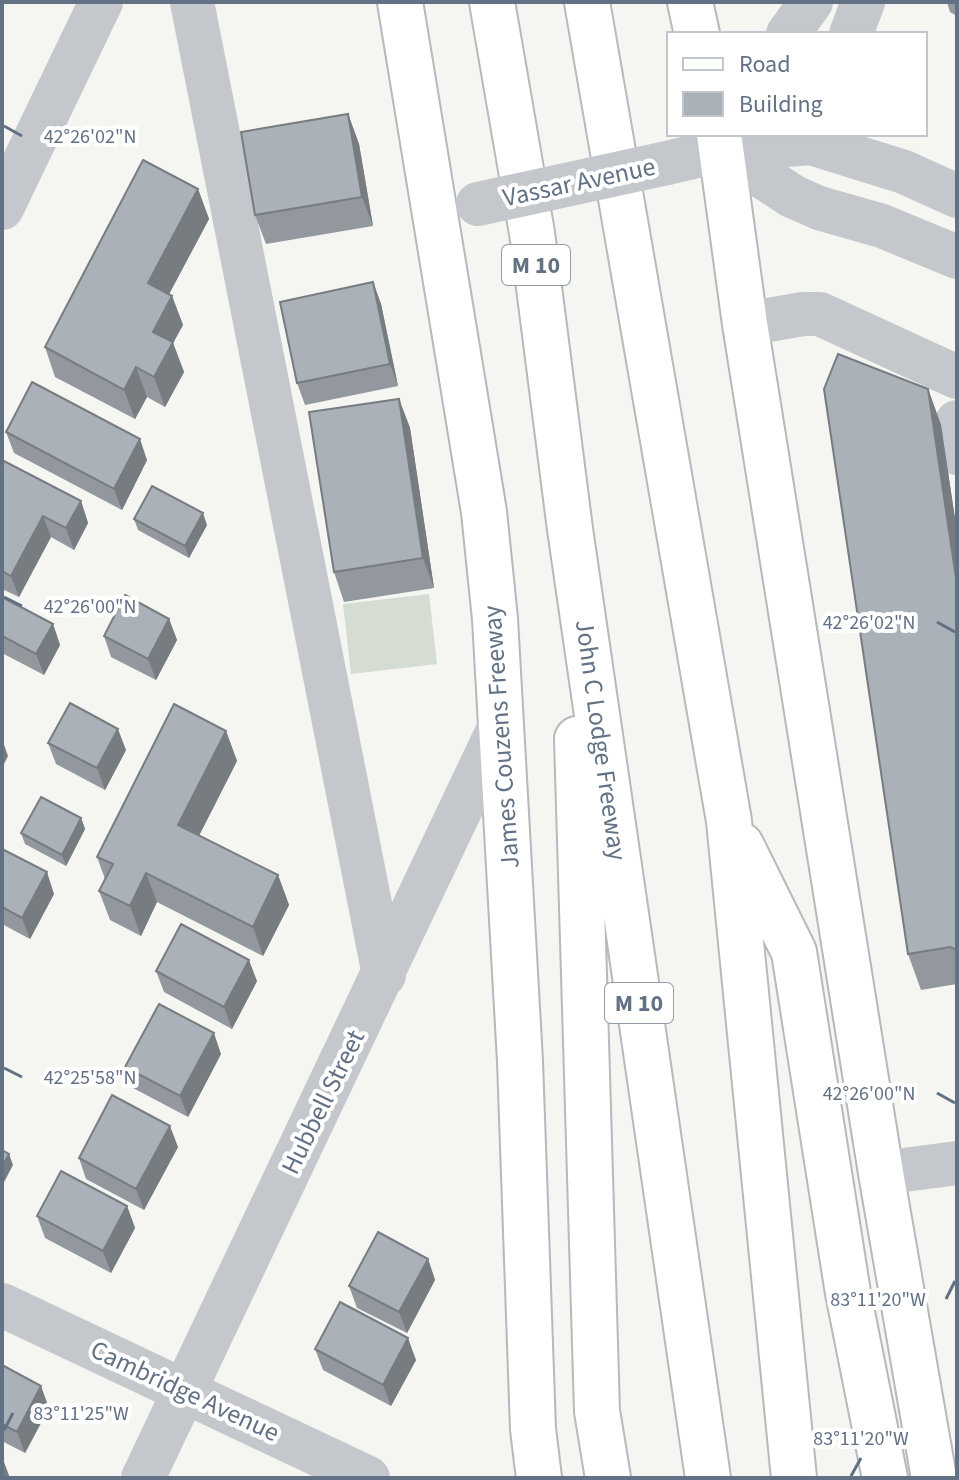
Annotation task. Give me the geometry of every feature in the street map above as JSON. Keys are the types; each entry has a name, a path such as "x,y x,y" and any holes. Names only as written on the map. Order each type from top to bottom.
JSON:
{"main road":[{"name":"James Couzens Freeway","path":"400,2 484,512 495,619 520,1061 533,1429 539,1478"},
{"name":"John C Lodge Freeway","path":"492,2 532,233 570,529 708,1478"},
{"path":"587,2 729,821 794,1478"},
{"path":"690,2 697,32"},
{"path":"724,139 745,324 881,1173 934,1478"},
{"path":"570,529 597,1411 608,1478"},
{"path":"729,821 794,952 848,1293 885,1478"}],"street":[{"path":"2,208 101,2"},
{"path":"192,2 384,975"},
{"path":"789,32 811,2"},
{"path":"852,32 863,2"},
{"path":"792,196 812,138"},
{"name":"Vassar Avenue","path":"435,215 667,163 724,139 812,138 904,172 957,196"},
{"path":"724,139 792,196 819,208 882,226 957,257"},
{"path":"745,324 820,314 957,377"},
{"path":"957,422 953,429 957,453"},
{"name":"Hubbell Street","path":"143,1478 501,724"},
{"path":"881,1173 957,1163"},
{"name":"Cambridge Avenue","path":"2,1305 368,1478"}],"shaded area":[{"path":"429,594 437,664 351,674 343,604"}],"building":[{"path":"348,114 362,197 255,215 241,132"},
{"path":"143,160 198,189 148,283 172,296 153,332 173,342 154,377 136,367 124,390 45,347"},
{"path":"373,282 390,364 297,383 280,302"},
{"path":"838,354 928,389 957,585 957,950 950,947 908,954 824,389"},
{"path":"32,382 140,439 114,489 6,432"},
{"path":"399,399 423,558 334,572 309,412"},
{"path":"2,460 81,501 66,528 43,516 11,576 2,571"},
{"path":"152,486 203,513 185,546 134,519"},
{"path":"125,595 169,619 148,659 104,636"},
{"path":"2,597 53,624 36,654 2,636"},
{"path":"70,703 118,729 97,768 48,743"},
{"path":"174,704 226,731 178,825 278,875 253,927 146,873 130,906 99,891 113,864 97,857"},
{"path":"41,797 81,818 62,855 21,833"},
{"path":"2,849 47,872 22,918 2,907"},
{"path":"181,924 249,960 224,1007 156,971"},
{"path":"159,1004 214,1033 180,1096 125,1067"},
{"path":"112,1095 170,1126 136,1189 79,1158"},
{"path":"2,1150 9,1154 2,1167"},
{"path":"61,1171 127,1206 103,1251 37,1216"},
{"path":"378,1232 428,1259 399,1312 349,1286"},
{"path":"340,1302 408,1338 383,1385 315,1349"},
{"path":"2,1365 41,1386 17,1432 2,1424"}]}
